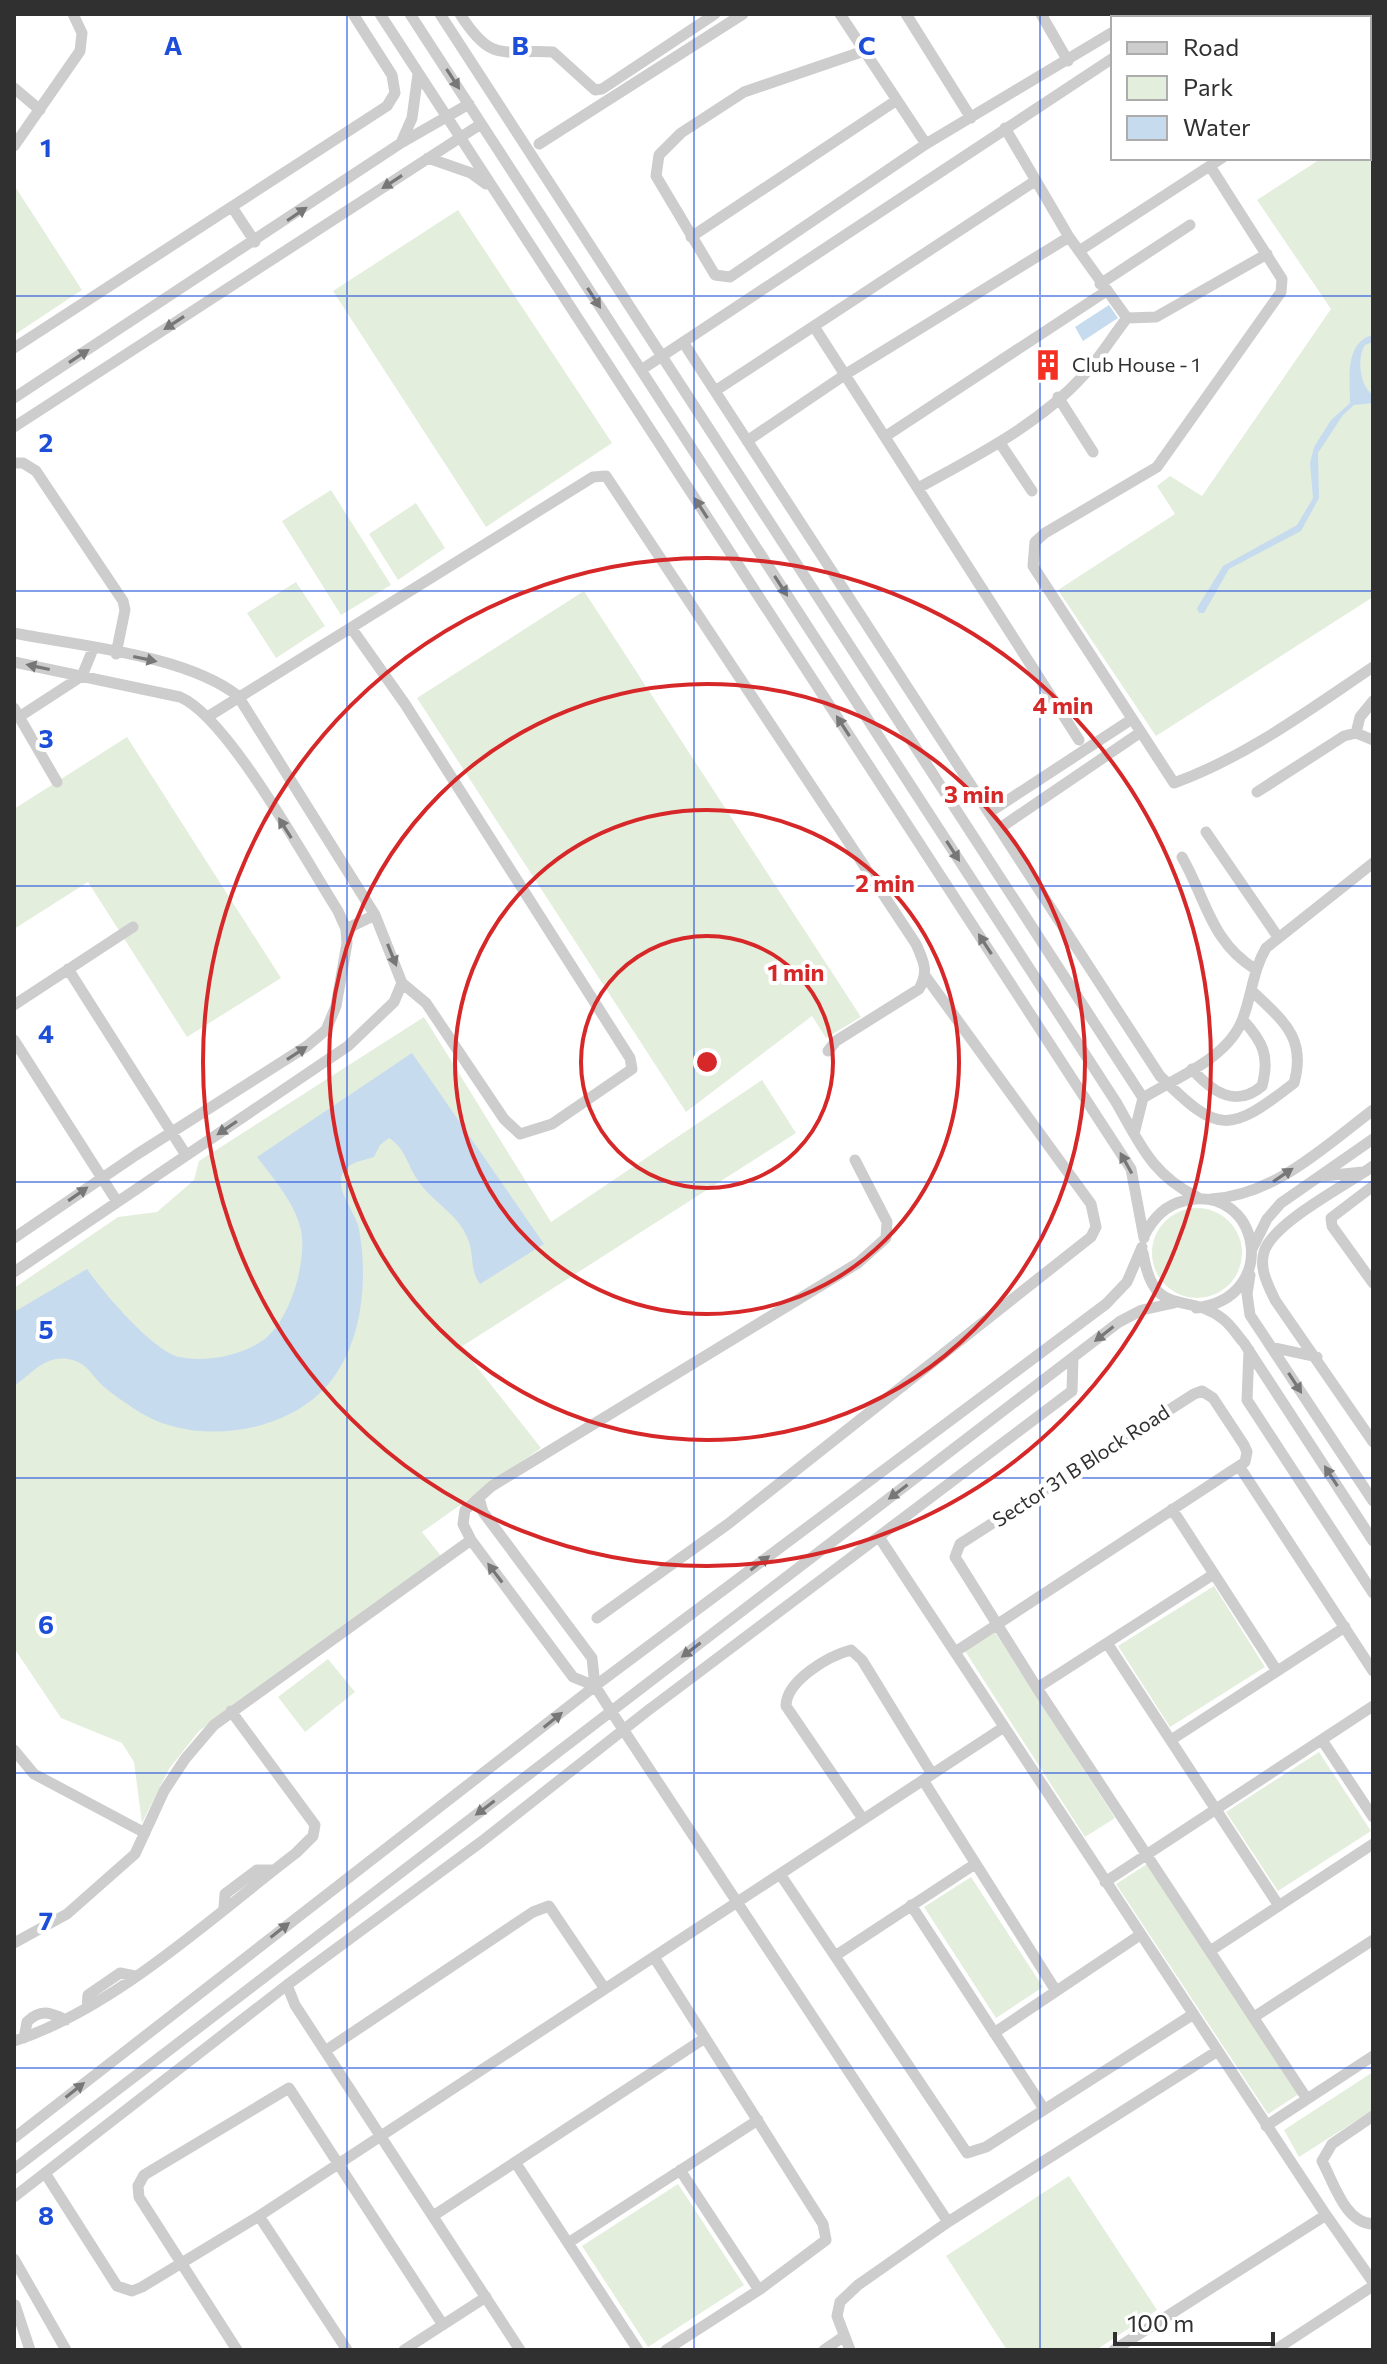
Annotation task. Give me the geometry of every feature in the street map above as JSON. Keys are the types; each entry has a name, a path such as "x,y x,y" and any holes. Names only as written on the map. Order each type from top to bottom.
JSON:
{"street":[{"path":"14,146 83,43 73,14"},
{"path":"14,348 387,106 395,93 392,75 353,14"},
{"path":"380,14 1131,1169 1147,1276 1163,1296 1174,1303 1222,1318 1249,1350 1373,1541"},
{"path":"410,14 1149,1160 1171,1184 1197,1197 1235,1198 1262,1189 1373,1110"},
{"path":"440,14 1143,1098"},
{"path":"460,14 474,34 498,52 553,52 595,90 602,89 715,14"},
{"path":"539,144 743,14"},
{"path":"840,14 926,144"},
{"path":"906,14 971,118"},
{"path":"1041,14 1068,61"},
{"path":"864,51 744,92 681,133 659,155 656,176 715,275 730,277 926,144 1111,33"},
{"path":"641,370 1111,59"},
{"path":"401,143 412,118 418,74"},
{"path":"14,88 40,110"},
{"path":"691,237 897,100"},
{"path":"14,398 401,143 469,104"},
{"path":"14,427 481,124"},
{"path":"1005,128 1069,237 1127,318"},
{"path":"428,158 471,173 495,192"},
{"path":"1079,251 1219,160"},
{"path":"1210,166 1282,279 1281,292 1157,467 1045,533 1035,542 1031,556 1033,566 1174,783 1210,770 1273,734 1373,667"},
{"path":"715,391 1035,181"},
{"path":"232,207 255,242"},
{"path":"886,436 1190,225"},
{"path":"747,441 846,374 1069,237"},
{"path":"1127,318 1156,317 1267,254"},
{"path":"920,487 1000,443 1058,397 1081,378 1127,318"},
{"path":"815,328 920,487 1079,740"},
{"path":"683,342 1167,1083 1187,1104 1209,1118 1225,1122 1239,1120 1294,1083 1300,1055 1295,1039 1281,1018 1251,990"},
{"path":"1058,397 1093,452"},
{"path":"1000,443 1032,491"},
{"path":"14,463 23,463 36,471 115,588 125,610 116,654"},
{"path":"209,716 593,477 606,476 916,944 926,977 1091,1204 1096,1227 1091,1237 728,1524 597,1618"},
{"path":"14,633 189,670 218,680 238,696 375,915 402,983 426,1003 504,1119 520,1134 552,1124 632,1069 630,1058 405,704 352,629"},
{"path":"57,782 17,712 82,676 93,649"},
{"path":"14,662 180,697 196,704 229,740 346,929 343,975 326,1030 307,1046 101,1178 14,1238"},
{"path":"1356,733 1360,717 1373,701"},
{"path":"990,812 1132,719"},
{"path":"1000,828 1141,732"},
{"path":"1257,792 1324,747 1356,733 1373,740"},
{"path":"1206,832 1278,937"},
{"path":"1182,857 1224,944 1235,957 1255,969"},
{"path":"1134,1134 1143,1098 1224,1046 1243,1020 1255,969 1266,948 1373,863"},
{"path":"346,929 375,915"},
{"path":"14,1005 133,927"},
{"path":"68,969 186,1155"},
{"path":"828,1051 836,1041 919,989 926,977"},
{"path":"14,1272 116,1200 348,1046 394,1002 402,983"},
{"path":"1192,1069 1208,1087 1223,1096 1252,1094 1262,1086 1266,1053 1259,1038 1243,1020"},
{"path":"326,1030 348,1046"},
{"path":"14,1040 116,1200"},
{"path":"1252,1249 1267,1219 1281,1203 1373,1139"},
{"path":"595,1686 573,1677 471,1540 463,1516 492,1486 867,1254 886,1238 887,1222 855,1160"},
{"path":"1320,1177 1368,1169"},
{"path":"1368,1169 1273,1234 1264,1253 1264,1276 1275,1300 1373,1442"},
{"path":"1373,1186 1336,1210 1331,1218 1332,1226 1373,1283"},
{"path":"14,2138 595,1686 1106,1304 1127,1282 1152,1221 1172,1204 1197,1197"},
{"path":"1211,1199 1230,1209 1243,1222 1252,1249 1247,1294 1250,1315 1373,1501"},
{"path":"1196,1308 1219,1303 1238,1290 1252,1262"},
{"path":"14,2169 1119,1322 1142,1310 1174,1303"},
{"path":"1271,1347 1317,1357"},
{"path":"1249,1350 1245,1387 1247,1400 1373,1593"},
{"path":"14,2197 282,1988 481,1842 623,1730 1072,1391 1073,1358"},
{"name":"Sector 31 B Block Road","path":"1307,2099 1037,1688 955,1557 960,1544 1202,1391 1213,1398 1244,1445 1247,1459 1239,1466 1373,1671"},
{"path":"955,1652 1239,1466"},
{"path":"479,1498 483,1512 592,1658 595,1686 735,1904 948,2222"},
{"path":"1172,1509 1277,1671"},
{"path":"879,1537 1208,2041 1373,2284 1275,2350"},
{"path":"14,1943 67,1914 135,1854 164,1791 185,1759 231,1711 471,1540"},
{"path":"1037,1688 1214,1574"},
{"path":"1171,1740 1345,1627"},
{"path":"1107,1643 1279,1906"},
{"path":"863,1819 786,1706 786,1694 792,1686 838,1653 851,1650 862,1660 975,1864 1056,1991"},
{"path":"1105,1882 1373,1706"},
{"path":"19,2040 87,2008 88,1995 120,1973 135,1976 224,1908 225,1894 257,1870 273,1870 313,1836 315,1825 231,1711"},
{"path":"45,2173 117,2286 132,2291 259,2216 1004,1727"},
{"path":"1322,1740 1373,1817"},
{"path":"14,1750 34,1774 145,1833"},
{"path":"1210,1951 1373,1844"},
{"path":"835,1956 975,1864"},
{"path":"780,1874 967,2153 986,2147 1192,2015"},
{"path":"911,1905 1044,2109"},
{"path":"325,2051 533,1912 549,1906 605,1989"},
{"path":"994,2033 1140,1935"},
{"path":"1254,2017 1373,1940"},
{"path":"654,1957 823,2224 826,2240 759,2290 666,2350"},
{"path":"282,1988 520,2350"},
{"path":"19,2040 27,2022 39,2013 50,2013 66,2020"},
{"path":"433,2216 705,2038"},
{"path":"850,2350 837,2316 840,2302 858,2285 948,2222 1216,2052"},
{"path":"1266,2126 1373,2056"},
{"path":"237,2350 179,2264 139,2197 138,2186 144,2175 281,2089 289,2088 443,2325"},
{"path":"1373,2116 1332,2144 1322,2161 1351,2215 1359,2222 1373,2224"},
{"path":"568,2243 758,2120"},
{"path":"515,2162 638,2350"},
{"path":"680,2170 759,2290"},
{"path":"1123,2348 1326,2215"},
{"path":"259,2216 347,2350"},
{"path":"14,2259 66,2350"},
{"path":"26,2283 14,2306 30,2350"},
{"path":"404,2350 486,2297"},
{"path":"824,2350 843,2337"}],"green space":[{"path":"1373,124 1373,597 1156,736 1058,590 1175,514 1157,486 1170,476 1202,496 1331,309 1257,200 1319,160 1371,160"},
{"path":"14,185 82,290 14,335"},
{"path":"458,210 612,443 486,527 333,291"},
{"path":"331,490 391,585 341,615 282,521"},
{"path":"416,503 445,548 398,580 369,534"},
{"path":"296,582 325,626 276,658 247,613"},
{"path":"584,591 861,1017 826,1038 812,1016 686,1112 417,698"},
{"path":"127,737 281,978 187,1037 88,882 14,929 14,809"},
{"path":"424,1017 551,1222 762,1080 796,1133 461,1347 541,1448 422,1532 441,1556 199,1731 169,1769 142,1823 134,1762 122,1743 61,1718 14,1648 14,1288 118,1217 157,1212 194,1180 199,1161"},
{"path":"1197,1208 1222,1216 1234,1228 1242,1253 1234,1278 1222,1290 1197,1298 1172,1290 1160,1278 1152,1253 1160,1228 1172,1216"},
{"path":"1214,1586 1265,1667 1170,1727 1118,1646"},
{"path":"995,1632 1115,1818 1085,1837 965,1651"},
{"path":"328,1659 355,1692 305,1732 278,1697"},
{"path":"1319,1752 1371,1831 1278,1891 1226,1812"},
{"path":"1147,1864 1299,2094 1268,2114 1116,1884"},
{"path":"971,1877 1043,1987 996,2018 924,1907"},
{"path":"1373,2072 1373,2110 1299,2157 1284,2130"},
{"path":"1069,2176 1157,2310 1096,2350 1007,2350 946,2256"},
{"path":"678,2184 744,2285 648,2347 582,2246"}],"water":[{"path":"1109,305 1118,318 1083,341 1075,327"},
{"path":"1373,335 1373,342 1362,350 1360,364 1362,378 1373,395 1373,403 1354,405 1343,415 1318,453 1319,498 1301,531 1229,569 1204,613 1199,613 1197,608 1223,566 1297,525 1313,498 1310,463 1314,447 1331,420 1350,403 1353,354 1357,345"},
{"path":"412,1053 544,1244 480,1284 465,1232 423,1187 402,1151 389,1138 380,1145 374,1157 353,1164 342,1174 341,1185 359,1229 362,1250 359,1317 345,1359 333,1378 319,1394 300,1408 277,1420 228,1431 177,1427 154,1420 133,1408 103,1386 82,1364 63,1359 47,1362 14,1386 14,1312 87,1269 142,1332 155,1344 179,1357 201,1359 225,1356 247,1349 266,1338 290,1303 302,1257 302,1243 294,1210 257,1157"}],"place":[{"name":"Club House - 1","path":"1048,365"}]}
